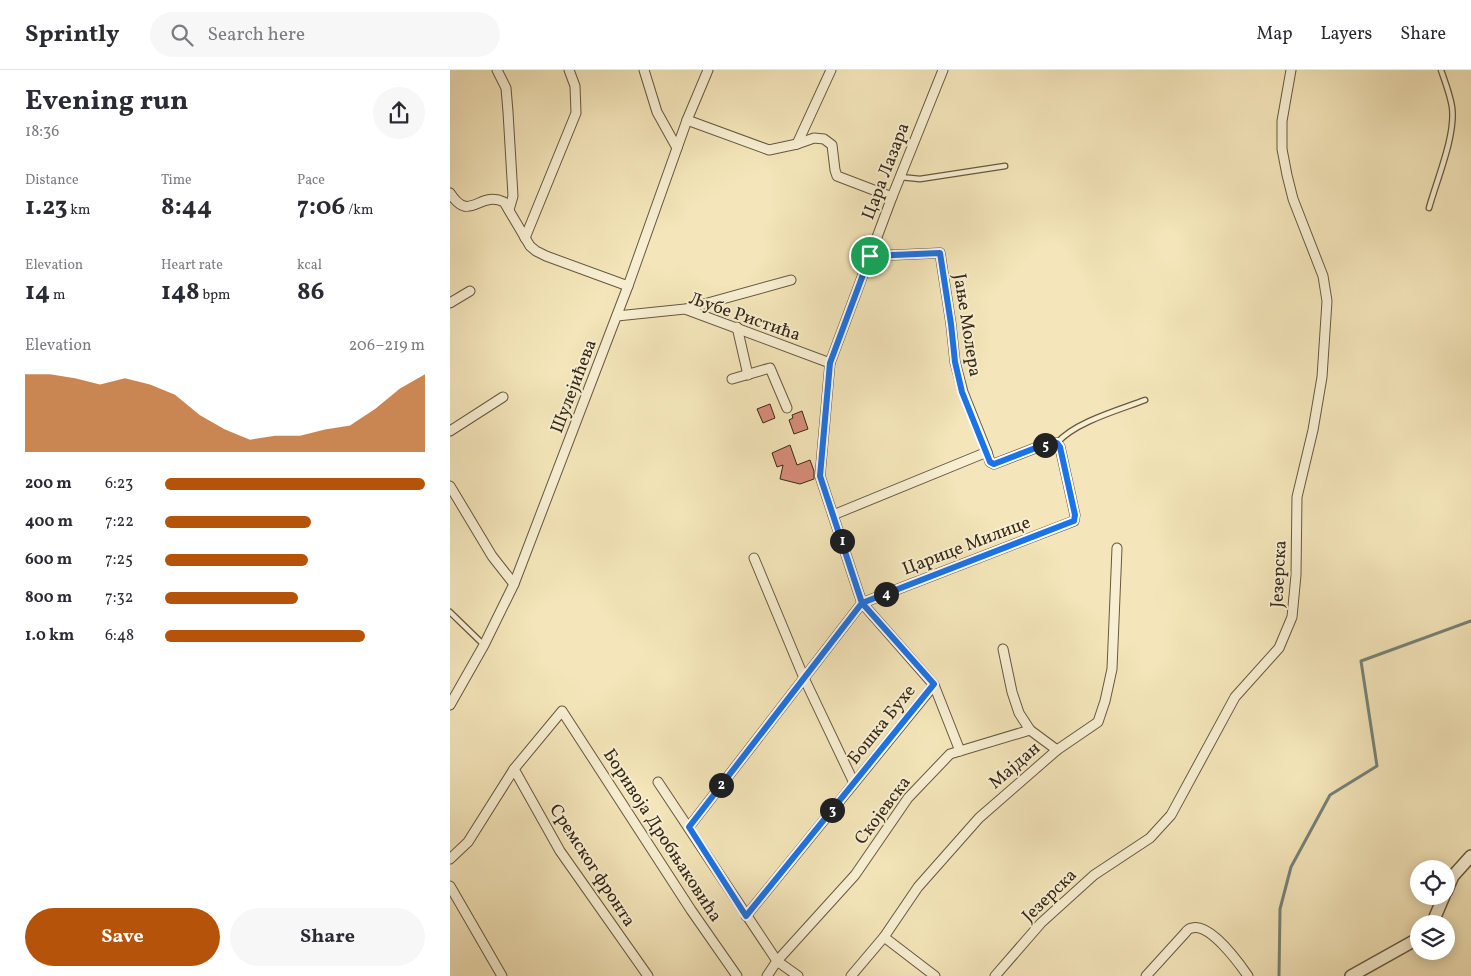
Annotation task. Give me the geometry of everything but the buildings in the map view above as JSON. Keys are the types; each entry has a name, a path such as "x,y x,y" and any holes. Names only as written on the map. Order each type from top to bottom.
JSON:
{"street":[{"path":"497,70 506,88 513,196 509,210"},
{"path":"525,238 576,113 576,86 569,70"},
{"path":"644,70 657,112 677,148"},
{"name":"Шулејићева","path":"450,705 484,645 514,584 617,316 687,120 708,70"},
{"path":"796,144 831,70"},
{"name":"Цара Лазара","path":"943,70 892,197 830,363 820,476 862,603 934,684 960,751"},
{"name":"Језерска","path":"994,976 1041,922 1094,875 1150,838 1171,815 1235,697 1279,648 1292,617 1296,575 1298,497 1322,378 1327,301 1323,276 1293,199 1282,148 1282,121 1291,70"},
{"path":"687,120 769,150 814,138 824,140 832,145 837,176 892,197"},
{"path":"450,193 456,202 470,207 490,198 498,198 504,202 530,246 536,251 628,286"},
{"name":"Јање Молера","path":"870,256 940,253 955,362 962,392 986,452"},
{"path":"685,309 791,280"},
{"path":"450,303 470,291"},
{"name":"Љубе Ристића","path":"617,316 685,309 830,363"},
{"path":"737,327 748,375"},
{"path":"732,379 770,368 787,408"},
{"path":"450,431 503,398"},
{"path":"833,515 986,452 990,462 994,464 1051,442 1057,443"},
{"name":"Царице Милице","path":"862,603 1074,521 1075,515 1060,447 1057,443"},
{"path":"450,486 492,556 514,584"},
{"name":"Мајдан","path":"851,976 884,937 918,887 979,818 1057,750 1098,722 1105,702 1112,669 1117,550"},
{"name":"Бошка Бухе","path":"754,558 804,678 854,783"},
{"path":"689,827 862,603"},
{"path":"1003,649 1019,713 1030,730 1057,750"},
{"name":"Бошка Бухе","path":"746,916 934,684"},
{"name":"Боривоја Дробњаковића","path":"514,769 562,711 691,910 737,976"},
{"name":"Скојевска","path":"767,976 776,961 855,875 908,798 950,754 1030,730"},
{"path":"450,859 468,842 514,769"},
{"name":"Сремског фронта","path":"514,769 560,851 648,976"},
{"path":"658,782 776,961 798,976"},
{"path":"1455,874 1471,856"},
{"path":"450,886 502,976"},
{"path":"1146,976 1191,928 1210,932 1248,976"},
{"path":"884,937 936,976"},
{"path":"1351,976 1410,943"}],"lane":[{"path":"1429,208 1450,139 1452,123 1452,108 1441,70"},
{"path":"900,177 920,179 1005,166"},
{"path":"1057,443 1064,435 1078,426 1145,400"},
{"path":"450,612 484,645"}],"waterway":[{"path":"1279,976 1280,909 1291,867 1330,795 1377,766 1361,661 1471,621"}],"route":[{"path":"870,256 830,363 820,476 862,603 689,827 746,916 934,684 862,603 1074,521 1075,515 1060,447 1057,443 1051,442 994,464 990,462 962,392 955,362 940,253 870,256"}]}
